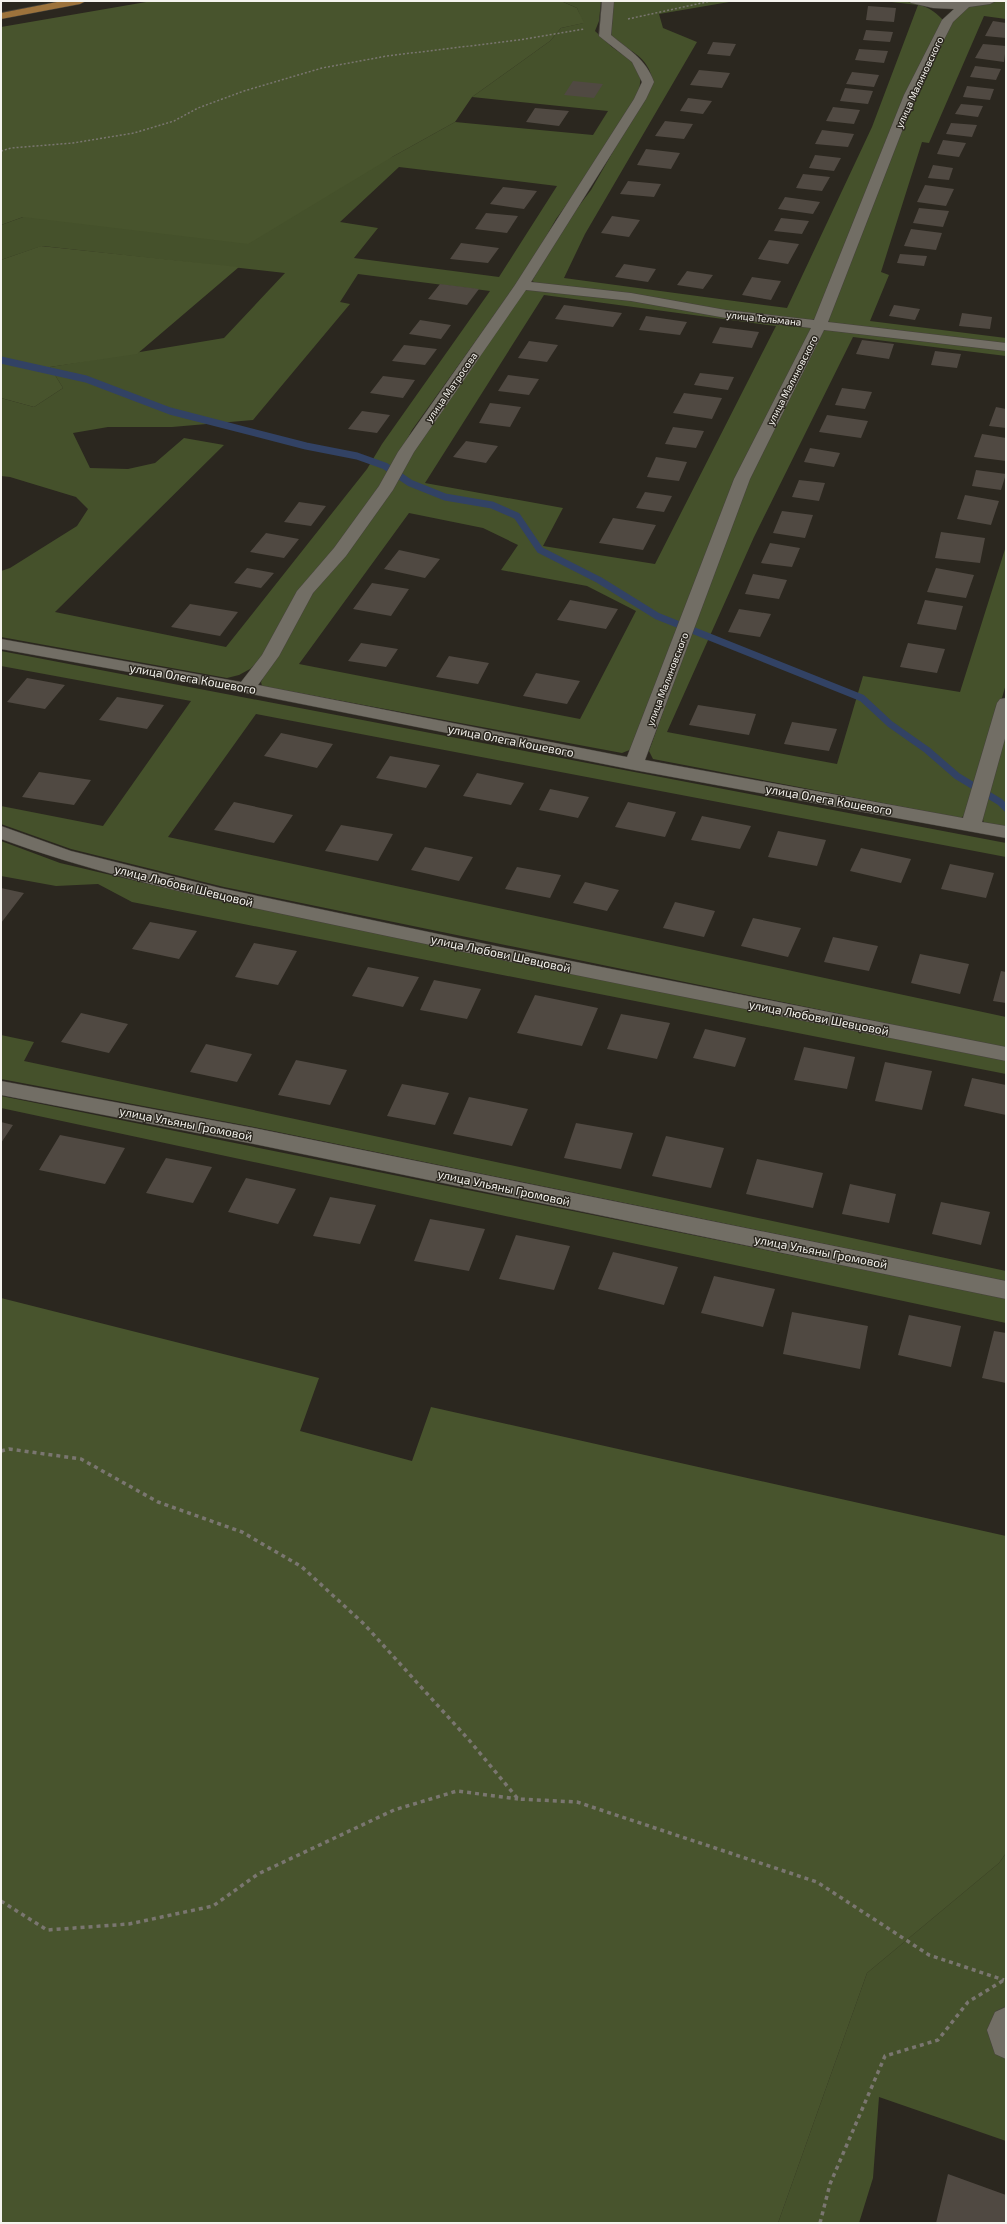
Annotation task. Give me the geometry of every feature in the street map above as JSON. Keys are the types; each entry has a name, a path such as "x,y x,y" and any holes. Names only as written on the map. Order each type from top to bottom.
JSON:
{"main road":[{"path":"1,16 80,1"}],"street":[{"path":"607,24 608,1"},
{"path":"915,1 940,12 948,20"},
{"path":"927,5 965,5 990,1"},
{"name":"улица Малиновского","path":"634,764 742,479 820,324 910,96 948,20 965,5"},
{"name":"улица Матросова","path":"246,688 270,656 306,591 365,520 387,487 406,452 522,285 555,231 584,189 640,100 648,82 645,69 635,57 615,45 605,36 607,24"},
{"name":"улица Тельмана","path":"522,285 631,297 726,314 1006,347"},
{"name":"улица Олега Кошевого","path":"8,645 246,688 634,764 1006,832"},
{"path":"971,825 1006,703"},
{"name":"улица Любови Шевцовой","path":"1,832 64,855 220,894 500,953 1006,1054"},
{"name":"улица Ульяны Громовой","path":"1,1088 254,1136 1006,1290"},
{"path":"1006,2022 1002,2030 1006,2044"}],"path":[{"path":"1,151 11,148 91,142 131,134 176,121 196,109 281,79 349,62 498,44 607,24 711,1"},
{"path":"1,1451 9,1449 80,1459 158,1502 242,1532 302,1567 370,1630 469,1740 518,1800"},
{"path":"1,1901 47,1930 129,1924 213,1906 258,1874 394,1810 457,1791 518,1800 577,1802 817,1882 929,1955 1005,1980"},
{"path":"820,2223 830,2184 885,2056 938,2040 968,2002 1005,1980"}],"green space":[{"path":"152,1 561,1 577,8 584,23 561,28 550,41 472,97 455,122 392,157 248,244 23,217 1,225 1,27"},
{"path":"561,1 601,1 599,21 595,31 612,47 636,64 640,75 638,94 578,189 556,219 530,265 412,430 389,473 331,553 299,591 262,658 250,669 239,675 227,678 1,637 1,571 10,568 77,526 88,509 76,497 10,477 1,476 1,398 34,407 63,388 50,367 224,338 285,273 42,246 1,260 1,225 23,217 392,157 455,122 593,135 608,111 472,97 550,41 561,28 583,23 577,8","holes":["399,167 557,186 499,277 354,258 378,228 340,222","358,274 490,291 382,444 367,469 226,647 55,612 224,445 184,438 155,463 128,469 90,468 73,433 108,427 172,427 253,420 350,304 340,302"]},
{"path":"614,1 735,1 659,14 663,28 697,42 585,234 564,278 787,308 872,127 918,5 883,1 915,3 930,9 943,20 815,319 808,321 725,312 539,284 532,281 560,231 591,190 653,82 647,65 637,55 611,35"},
{"path":"1006,1 1006,19 984,16 929,143 922,142 881,272 889,275 870,321 1006,338 1006,344 831,323 827,320 914,96 951,21 968,7"},
{"path":"41,246 239,267 137,354 50,367 63,388 34,407 1,398 1,260"},
{"path":"526,288 631,298 811,325 813,329 632,749 622,753 262,686 261,682 264,676 312,592 346,553 394,488 411,453","holes":["544,295 776,326 655,564 543,546 563,508 425,483","409,513 483,528 518,545 501,570 587,586 636,611 580,719 299,664"]},
{"path":"824,329 1006,349 1006,356 853,337 754,537 667,732 837,764 863,676 960,692 1006,546 1006,684 970,810 961,818 653,759 649,751 747,480"},
{"path":"1,651 1006,843 1006,857 256,714 168,837 1006,1017 1006,1048 224,887 71,849 1,824 1,806 103,826 191,701 1,666"},
{"path":"1006,728 1006,827 984,823 981,812"},
{"path":"1,841 60,863 208,898 1006,1061 1006,1074 132,902 98,884 56,886 1,876"},
{"path":"1,1035 34,1042 24,1061 1006,1271 1006,1281 254,1127 1,1079"},
{"path":"1,1096 980,1293 1006,1299 1006,1323 1,1108"},
{"path":"1,1298 319,1378 300,1431 412,1461 431,1407 1006,1536 1006,1853 999,1863 867,1973 778,2223 1,2223"},
{"path":"1006,1853 1006,2141 879,2097 873,2178 859,2223 778,2223 867,1973 999,1863"}],"building":[{"path":"868,6 896,8 894,22 866,20"},
{"path":"993,21 1006,23 1006,38 985,36"},
{"path":"866,30 893,32 890,42 863,40"},
{"path":"713,42 736,44 730,56 707,54"},
{"path":"983,44 1006,46 1004,62 975,58"},
{"path":"859,49 888,51 884,63 855,60"},
{"path":"975,66 1001,69 996,80 970,77"},
{"path":"699,70 730,73 722,88 690,85"},
{"path":"852,72 879,75 874,87 846,84"},
{"path":"573,81 603,84 594,98 564,95"},
{"path":"967,86 994,89 990,100 963,97"},
{"path":"845,88 873,91 868,104 840,101"},
{"path":"688,98 712,101 703,114 680,111"},
{"path":"961,104 983,106 978,117 955,114"},
{"path":"833,107 860,110 854,124 826,121"},
{"path":"535,108 569,111 559,126 526,122"},
{"path":"665,121 693,124 684,139 655,136"},
{"path":"951,123 977,125 972,137 946,134"},
{"path":"822,130 854,134 848,147 815,144"},
{"path":"943,140 966,143 959,157 937,154"},
{"path":"646,149 680,153 671,169 637,165"},
{"path":"815,155 841,158 834,171 809,168"},
{"path":"933,165 953,168 949,180 928,178"},
{"path":"803,174 830,177 822,191 796,188"},
{"path":"628,181 661,184 654,197 620,194"},
{"path":"925,185 954,189 946,206 917,202"},
{"path":"503,187 537,191 524,209 490,204"},
{"path":"785,197 820,202 813,214 778,209"},
{"path":"919,208 949,211 943,227 913,223"},
{"path":"486,213 518,216 507,233 475,229"},
{"path":"612,216 640,220 629,237 601,233"},
{"path":"781,218 809,221 802,234 774,231"},
{"path":"911,229 942,233 936,250 904,246"},
{"path":"769,240 799,244 788,264 758,259"},
{"path":"461,243 499,248 488,263 450,259"},
{"path":"900,254 927,256 924,266 897,263"},
{"path":"624,264 656,269 648,282 615,277"},
{"path":"687,271 713,275 703,289 677,285"},
{"path":"752,277 781,281 771,300 742,295"},
{"path":"440,284 479,289 467,305 428,299"},
{"path":"564,305 622,313 613,327 555,319"},
{"path":"894,305 920,309 915,320 889,316"},
{"path":"962,313 992,317 990,329 959,326"},
{"path":"646,316 687,322 680,335 639,330"},
{"path":"420,320 451,325 441,339 409,334"},
{"path":"720,327 759,332 752,348 712,343"},
{"path":"862,340 894,344 889,359 856,354"},
{"path":"529,341 558,345 547,362 518,358"},
{"path":"404,345 437,349 425,365 392,361"},
{"path":"935,351 961,354 957,368 931,365"},
{"path":"700,373 734,377 728,390 694,385"},
{"path":"508,375 539,379 529,395 498,391"},
{"path":"383,376 415,380 403,398 370,393"},
{"path":"842,388 872,392 865,409 835,405"},
{"path":"684,393 722,398 712,419 673,413"},
{"path":"490,403 521,407 510,427 479,423"},
{"path":"996,407 1006,409 1006,428 989,426"},
{"path":"362,411 390,415 377,433 348,429"},
{"path":"827,415 868,421 861,438 819,432"},
{"path":"673,427 704,431 696,448 665,444"},
{"path":"982,434 1006,438 1006,461 974,457"},
{"path":"466,441 498,446 486,463 453,457"},
{"path":"810,448 840,453 834,467 804,462"},
{"path":"656,457 687,462 679,481 647,477"},
{"path":"976,470 1006,474 1001,490 972,486"},
{"path":"799,480 825,483 819,501 792,497"},
{"path":"645,492 672,496 664,512 636,508"},
{"path":"965,495 999,501 991,525 957,519"},
{"path":"299,502 326,506 311,526 284,522"},
{"path":"782,511 813,515 805,538 773,533"},
{"path":"613,518 656,525 643,550 599,543"},
{"path":"941,532 985,538 980,563 935,558"},
{"path":"266,533 299,539 284,558 250,552"},
{"path":"770,543 800,548 792,567 761,563"},
{"path":"399,550 440,559 425,578 384,569"},
{"path":"247,568 274,573 261,588 234,583"},
{"path":"936,568 974,575 966,598 927,592"},
{"path":"753,574 787,580 779,599 745,594"},
{"path":"372,583 409,589 391,616 353,609"},
{"path":"570,600 618,609 606,629 557,620"},
{"path":"925,600 963,606 956,630 917,624"},
{"path":"190,604 238,612 220,636 171,627"},
{"path":"739,609 771,614 760,637 728,632"},
{"path":"361,643 398,649 386,667 348,661"},
{"path":"908,643 945,649 937,673 900,667"},
{"path":"449,656 489,663 478,684 436,677"},
{"path":"536,673 580,681 567,704 523,696"},
{"path":"27,678 65,685 45,709 7,702"},
{"path":"117,697 164,705 147,729 99,720"},
{"path":"698,705 756,714 749,735 689,725"},
{"path":"792,722 837,729 829,751 784,744"},
{"path":"281,733 333,744 317,768 264,756"},
{"path":"390,756 440,765 426,788 376,778"},
{"path":"39,772 91,780 74,805 22,797"},
{"path":"477,773 524,783 511,805 463,796"},
{"path":"550,789 589,797 578,818 539,810"},
{"path":"234,802 293,815 274,843 214,830"},
{"path":"628,802 676,812 665,837 615,827"},
{"path":"702,816 751,826 740,849 691,840"},
{"path":"341,825 393,834 378,861 325,851"},
{"path":"778,831 826,840 817,866 768,857"},
{"path":"425,847 473,857 459,881 411,870"},
{"path":"861,848 911,859 901,883 850,871"},
{"path":"950,864 994,873 986,898 941,889"},
{"path":"517,867 561,875 550,898 505,889"},
{"path":"585,882 619,890 607,911 573,903"},
{"path":"1,888 24,893 1,923"},
{"path":"675,902 715,911 704,937 663,928"},
{"path":"753,918 801,928 788,957 741,946"},
{"path":"150,922 197,931 179,959 132,949"},
{"path":"833,937 878,946 869,971 824,962"},
{"path":"254,943 297,951 278,985 235,977"},
{"path":"920,954 969,964 960,994 911,983"},
{"path":"368,967 419,977 403,1007 352,996"},
{"path":"1001,971 1006,972 1006,1003 993,1001"},
{"path":"434,980 481,989 467,1019 420,1010"},
{"path":"535,995 598,1008 582,1046 517,1033"},
{"path":"81,1013 128,1024 109,1053 61,1042"},
{"path":"621,1014 670,1023 657,1059 607,1049"},
{"path":"705,1029 746,1038 735,1067 693,1058"},
{"path":"206,1044 252,1054 237,1082 190,1072"},
{"path":"804,1047 855,1057 847,1089 794,1080"},
{"path":"296,1060 347,1070 330,1105 278,1095"},
{"path":"885,1062 932,1071 922,1110 875,1101"},
{"path":"972,1078 1006,1085 1006,1115 964,1106"},
{"path":"402,1084 449,1093 435,1125 387,1116"},
{"path":"469,1097 528,1109 512,1146 453,1134"},
{"path":"1,1122 13,1125 1,1143"},
{"path":"576,1123 633,1133 621,1169 564,1158"},
{"path":"60,1135 125,1148 105,1184 39,1170"},
{"path":"666,1136 724,1148 711,1188 652,1176"},
{"path":"166,1158 212,1167 193,1203 146,1193"},
{"path":"757,1159 823,1173 813,1208 746,1194"},
{"path":"246,1178 296,1189 278,1224 228,1212"},
{"path":"850,1184 896,1194 889,1223 842,1214"},
{"path":"330,1197 376,1205 360,1244 313,1236"},
{"path":"941,1202 990,1212 981,1245 932,1234"},
{"path":"430,1219 485,1229 469,1271 414,1261"},
{"path":"516,1235 570,1246 554,1290 499,1279"},
{"path":"613,1252 678,1267 664,1305 598,1289"},
{"path":"714,1276 775,1289 763,1327 701,1313"},
{"path":"792,1312 868,1326 860,1369 783,1354"},
{"path":"909,1315 961,1326 951,1367 898,1355"},
{"path":"994,1331 1006,1333 1006,1383 982,1378"},
{"path":"948,2174 1006,2195 1006,2223 936,2223"}],"waterway":[{"path":"1,360 86,379 170,411 306,446 357,456 385,466 410,483 445,497 492,505 517,516 540,550 599,580 657,616 862,698 890,724 927,750 957,776 1000,802 1006,808"}]}
